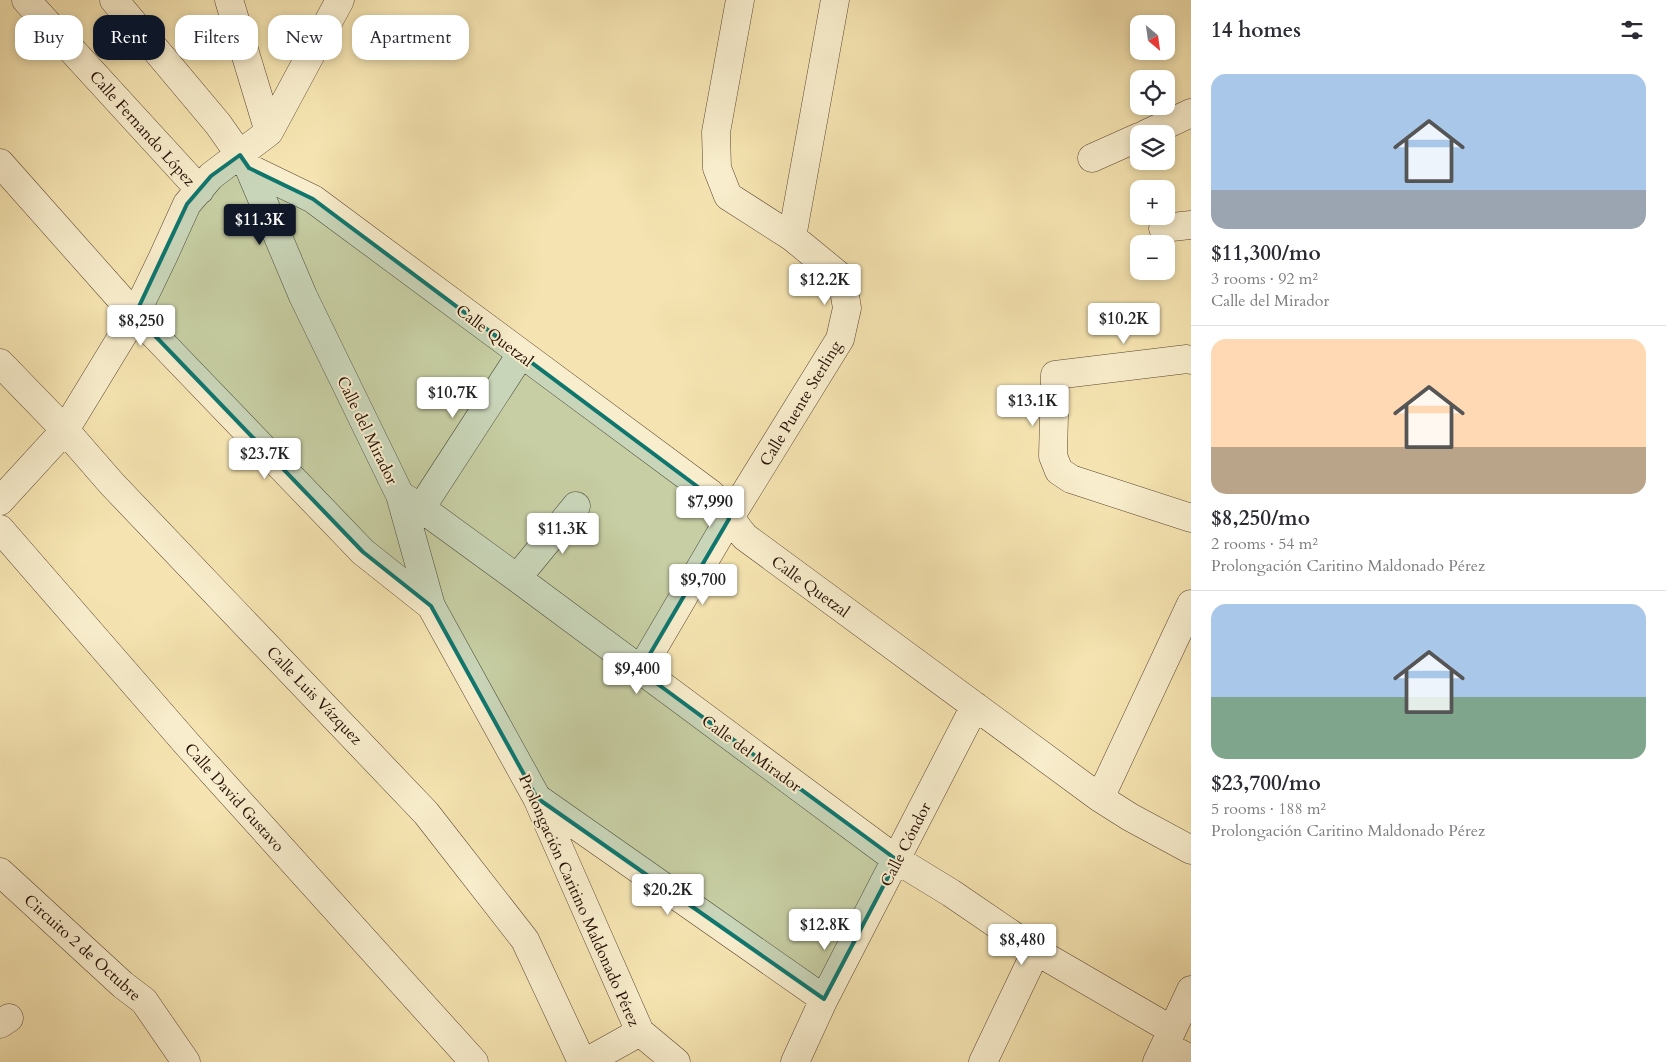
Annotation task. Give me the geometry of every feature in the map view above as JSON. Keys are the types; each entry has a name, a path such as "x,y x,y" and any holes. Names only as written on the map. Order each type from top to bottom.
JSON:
{"street":[{"name":"Calle Fernando López","path":"26,0 200,190"},
{"name":"Calle del Mirador","path":"114,0 218,124 245,162 303,296 410,501 517,578 897,860 951,893 1036,951 1165,1046 1191,1058"},
{"path":"229,0 269,132"},
{"path":"0,500 65,430 135,315 187,204 212,176 245,162 269,132 340,0"},
{"name":"Calle Puente Sterling","path":"640,670 729,519 840,339 847,308 842,278 792,237 728,196 718,168 716,132 740,0"},
{"path":"792,237 835,0"},
{"path":"1165,125 1191,113"},
{"path":"1092,158 1130,141"},
{"name":"Calle Quetzal","path":"245,162 313,199 711,494 745,537 1100,798 1130,817 1191,850"},
{"name":"Prolongación Caritino Maldonado Pérez","path":"0,163 135,315 363,552 431,606 537,798 640,1032"},
{"path":"1163,228 1191,225"},
{"path":"431,606 410,501 521,354"},
{"path":"1191,360 1054,375 1053,456 1059,471 1071,479 1191,518"},
{"name":"Calle Luis Vázquez","path":"0,363 65,430 119,491 426,812 525,940 582,1062"},
{"path":"517,578 576,506"},
{"name":"Calle David Gustavo","path":"0,529 187,744 474,1062"},
{"path":"1100,798 1191,604"},
{"name":"Calle Cóndor","path":"796,1062 824,999 975,706"},
{"path":"537,798 824,999"},
{"name":"Circuito 2 de Octubre","path":"4,883 144,1001 186,1062"},
{"path":"983,1062 1036,951"},
{"path":"1165,1046 1191,990"},
{"path":"586,1062 640,1032 676,1062"}],"highlighted area":[{"path":"240,155 249,168 313,199 722,505 729,519 640,671 897,860 824,999 537,798 431,606 363,552 135,315 187,204 211,176"}]}
